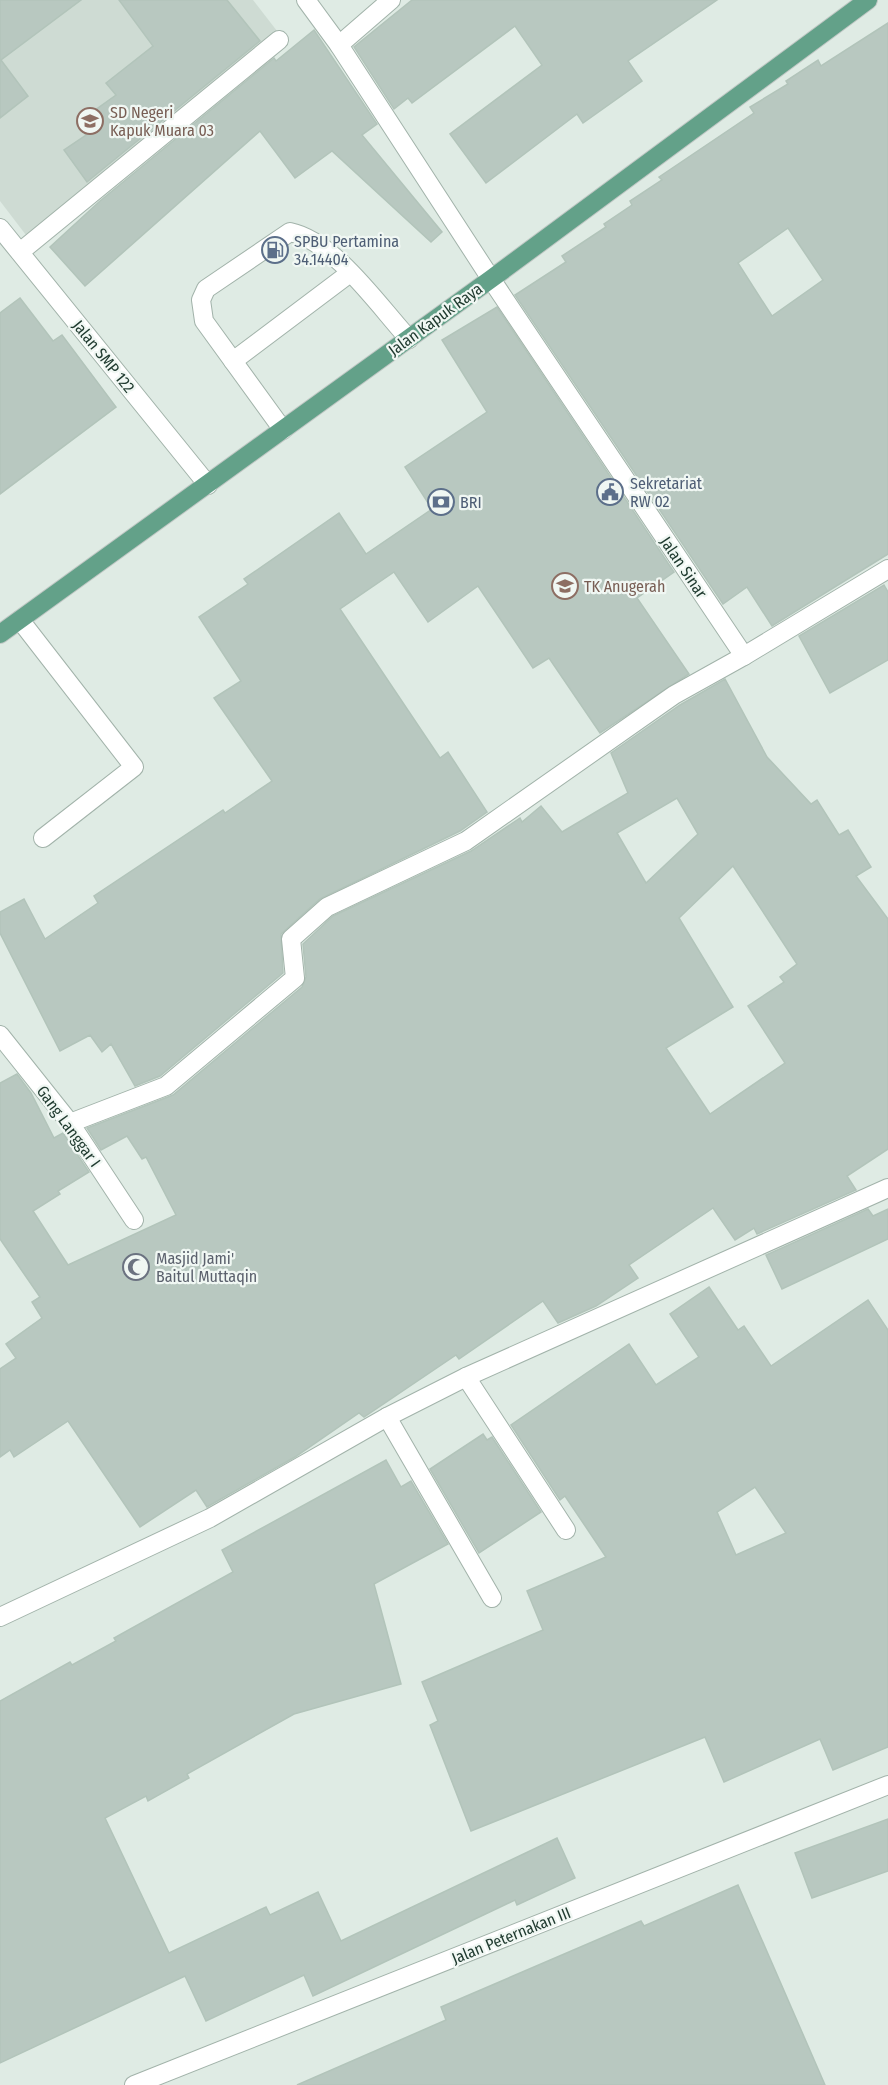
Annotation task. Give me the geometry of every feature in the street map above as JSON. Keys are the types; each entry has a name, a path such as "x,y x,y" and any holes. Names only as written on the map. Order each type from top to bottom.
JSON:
{"main road":[{"name":"Jalan Kapuk Raya","path":"0,634 409,339 868,0"}],"street":[{"name":"Jalan Sinar","path":"306,0 339,45 491,279 744,656"},
{"path":"339,45 391,0"},
{"path":"20,252 279,40"},
{"name":"Jalan SMP 122","path":"0,228 207,484"},
{"path":"283,430 204,321 201,300 206,289 290,232 306,235 328,249 409,339"},
{"path":"233,361 350,273"},
{"path":"70,1123 166,1086 287,985 295,978 291,939 327,907 466,841 674,694 744,656 888,569"},
{"path":"20,620 134,767 43,838"},
{"name":"Gang Langgar I","path":"0,1035 70,1123 134,1220"},
{"path":"0,1617 210,1518 387,1417 466,1377 888,1188"},
{"path":"466,1377 566,1530"},
{"path":"387,1417 492,1598"},
{"name":"Jalan Peternakan III","path":"134,2085 888,1785"}],"shaded area":[{"name":"SD Negeri Kapuk Muara 03","path":"0,0 253,0 284,40 29,239 0,201"}],"building":[{"path":"0,0 81,0 1,60 28,96 0,118"},
{"path":"119,0 227,0 260,41 87,182 64,150 86,135 77,123 116,95 106,83 153,46"},
{"path":"412,0 717,0 628,61 642,81 583,123 577,114 486,183 450,134 542,65 515,26 412,103 408,98 394,109 354,47"},
{"path":"888,23 888,554 772,626 747,587 723,604 515,295 566,262 562,256 606,227 604,224 632,205 630,201 662,180 659,177 754,113 750,107 788,84 786,81 818,60 821,66","holes":["788,228 823,280 772,316 738,263"]},
{"path":"314,30 377,124 362,135 442,232 431,242 332,151 295,178 260,131 85,286 50,247 100,201 274,58 276,61"},
{"path":"20,298 53,341 62,335 116,407 0,494 0,313"},
{"path":"497,307 674,572 637,598 689,674 600,733 549,658 533,668 478,586 428,622 394,572 340,609 440,758 448,752 487,812 460,831 320,899 281,934 283,973 160,1076 135,1086 111,1044 102,1052 90,1035 60,1051 0,933 0,912 24,899 45,939 98,903 94,896 223,810 225,813 272,781 214,698 241,681 199,617 248,584 244,579 339,513 366,554 432,509 405,467 487,412 442,340"},
{"path":"884,585 888,592 888,660 830,693 799,636"},
{"path":"725,679 767,757 811,804 817,800 839,835 848,830 871,867 856,876 888,919 888,1149 847,1176 856,1190 757,1234 754,1228 735,1240 713,1208 629,1265 638,1278 596,1306 558,1323 543,1301 459,1359 456,1355 364,1417 359,1413 295,1457 207,1507 196,1490 140,1527 68,1421 14,1457 10,1450 0,1457 0,1369 16,1358 6,1344 42,1318 32,1302 40,1297 0,1239 0,1083 17,1074 31,1093 54,1138 63,1133 89,1172 58,1191 60,1194 33,1211 68,1265 176,1215 146,1157 142,1159 127,1136 101,1150 87,1128 173,1095 302,987 306,977 303,944 333,916 471,851 520,818 522,822 541,806 562,832 628,793 611,753 680,705","holes":["677,798 698,834 646,883 617,833","733,866 797,964 780,977 784,982 748,1006 785,1063 710,1114 666,1048 733,1007 679,918"]},
{"path":"868,1209 873,1216 888,1209 888,1239 782,1289 766,1255"},
{"path":"709,1287 738,1330 744,1326 771,1366 868,1300 888,1330 888,1747 833,1770 820,1739 724,1782 705,1737 471,1831 430,1725 438,1721 422,1682 543,1630 527,1591 606,1557 565,1496 560,1500 511,1425 629,1344 656,1385 699,1357 670,1314","holes":["755,1487 786,1533 736,1555 717,1512"]},
{"path":"483,1434 487,1440 492,1437 541,1512 479,1553 430,1469"},
{"path":"386,1460 401,1487 411,1481 448,1544 374,1584 401,1684 294,1714 187,1774 189,1778 148,1801 146,1796 105,1818 169,1953 266,1907 270,1915 318,1892 341,1941 557,1838 575,1878 517,1905 515,1900 313,1996 304,1975 206,2021 185,1976 0,2063 0,1701 70,1662 72,1665 116,1641 114,1638 233,1572 222,1550"},
{"path":"888,1819 888,1871 812,1898 795,1853"},
{"path":"738,1885 825,2085 297,2085 446,2020 441,2007 641,1921 644,1926"}],"place":[{"name":"SD Negeri Kapuk Muara 03","path":"90,121"},
{"name":"SPBU Pertamina 34.14404","path":"275,250"},
{"name":"Sekretariat RW 02","path":"610,492"},
{"name":"BRI","path":"441,502"},
{"name":"TK Anugerah","path":"565,586"},
{"name":"Masjid Jami' Baitul Muttaqin","path":"136,1267"}]}
